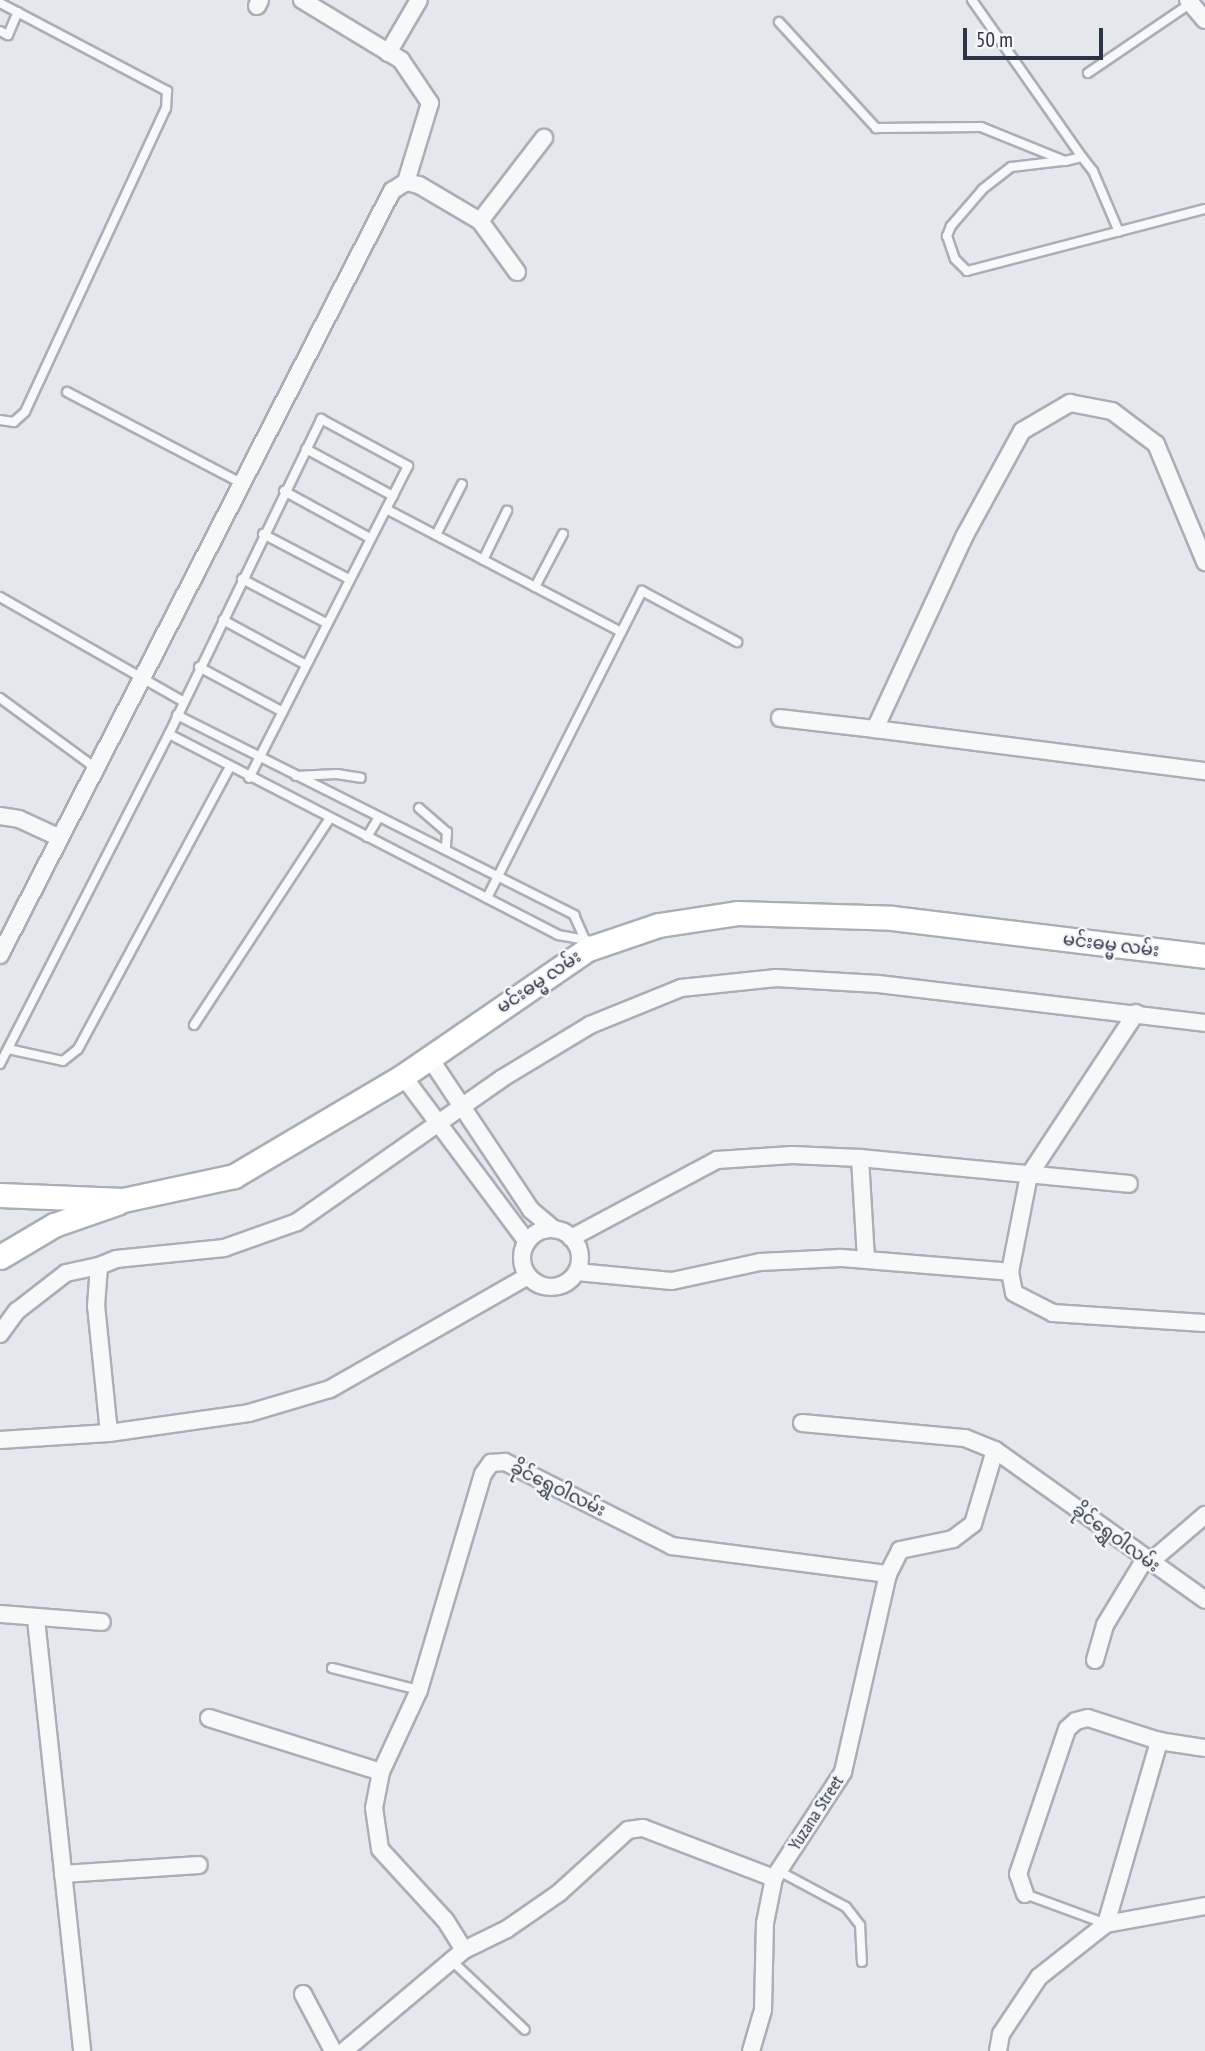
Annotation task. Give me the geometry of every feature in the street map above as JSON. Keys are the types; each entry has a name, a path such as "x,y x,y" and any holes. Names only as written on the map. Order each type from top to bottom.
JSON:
{"main road":[{"name":"မင်းဓမ္မ လမ်း","path":"0,1195 123,1200 234,1176 403,1076 588,949 593,942 659,925 737,913 892,918 1205,956"},
{"path":"0,1257 54,1225 123,1200"}],"street":[{"path":"0,954 93,766 392,191 406,182 430,103 401,61 302,0"},
{"path":"388,52 419,0"},
{"path":"1189,2 1205,20"},
{"path":"480,221 544,138"},
{"path":"406,182 480,221 517,272"},
{"path":"875,729 964,537 1023,431 1070,403 1112,411 1156,444 1205,562"},
{"path":"780,718 1205,771"},
{"path":"0,816 19,819 58,837"},
{"path":"0,1334 17,1311 66,1273 99,1266 116,1259 224,1248 297,1222 440,1126 502,1079 590,1025 681,988 776,978 878,984 1205,1023"},
{"path":"1136,1013 1029,1175 1010,1272 1014,1293 1053,1312 1204,1323"},
{"path":"429,1057 461,1111 531,1210 579,1246 577,1272"},
{"path":"403,1076 527,1241"},
{"path":"571,1238 717,1160 792,1155 860,1158 1129,1184"},
{"path":"860,1158 866,1260"},
{"path":"554,1229 544,1230 527,1241 522,1259 528,1276 553,1287 577,1272 672,1281 760,1262 866,1260 1010,1272"},
{"path":"99,1266 96,1307 108,1433"},
{"path":"0,1440 108,1433 249,1413 330,1389 528,1276"},
{"name":"ခိုင်ရွှေဝါလမ်း","path":"802,1423 954,1437 995,1450 1205,1600"},
{"path":"888,1574 900,1550 953,1539 973,1524 995,1450"},
{"name":"ခိုင်ရွှေဝါလမ်း","path":"458,1956 445,1920 380,1849 374,1808 380,1772 419,1690 483,1474 491,1463 505,1462 672,1546 888,1574"},
{"path":"1095,1660 1105,1625 1147,1561 1205,1515"},
{"name":"Yuzana Street","path":"751,2051 763,2010 765,1923 776,1874 843,1772 888,1574"},
{"path":"0,1614 36,1619 102,1622"},
{"path":"36,1619 82,2051"},
{"path":"1025,1894 1018,1874 1067,1729 1088,1717 1159,1741 1205,1748"},
{"path":"209,1718 380,1772"},
{"path":"1106,1924 1159,1741"},
{"path":"344,2051 458,1956 507,1929 559,1893 628,1830 643,1828 776,1874"},
{"path":"63,1874 199,1865"},
{"path":"998,2051 1001,2035 1039,1977 1106,1924 1205,1906"},
{"path":"303,1994 332,2051"}],"lane":[{"path":"972,0 1093,171 1119,232"},
{"path":"1088,73 1189,2"},
{"path":"0,3 158,83 167,91 166,108 25,412 13,422 0,420"},
{"path":"0,31 8,35 18,12"},
{"path":"779,22 876,128 981,127 1065,161"},
{"path":"1082,157 1011,167 983,189 951,226 947,236 955,259 967,271 1034,250 1119,232 1205,209"},
{"path":"68,392 239,482"},
{"path":"0,1064 169,734 182,701 321,419 408,467 326,623 250,778"},
{"path":"306,449 393,496"},
{"path":"436,535 462,484"},
{"path":"284,491 370,538"},
{"path":"386,509 621,632"},
{"path":"483,560 507,511"},
{"path":"263,534 349,579"},
{"path":"535,587 563,534"},
{"path":"242,579 326,623"},
{"path":"487,898 642,591 737,642"},
{"path":"0,597 138,679 182,701"},
{"path":"223,620 306,665"},
{"path":"200,667 283,712"},
{"path":"0,698 93,766"},
{"path":"177,715 446,848 574,915 593,942"},
{"path":"169,734 569,941 593,942"},
{"path":"8,1049 63,1060 78,1049 230,767"},
{"path":"296,776 361,778"},
{"path":"419,807 447,831 446,848"},
{"path":"367,837 379,817"},
{"path":"194,1025 330,818"},
{"path":"332,1668 419,1690"},
{"path":"776,1874 846,1907 860,1925 862,1962"},
{"path":"1025,1894 1106,1924"},
{"path":"458,1956 525,2030"}]}
